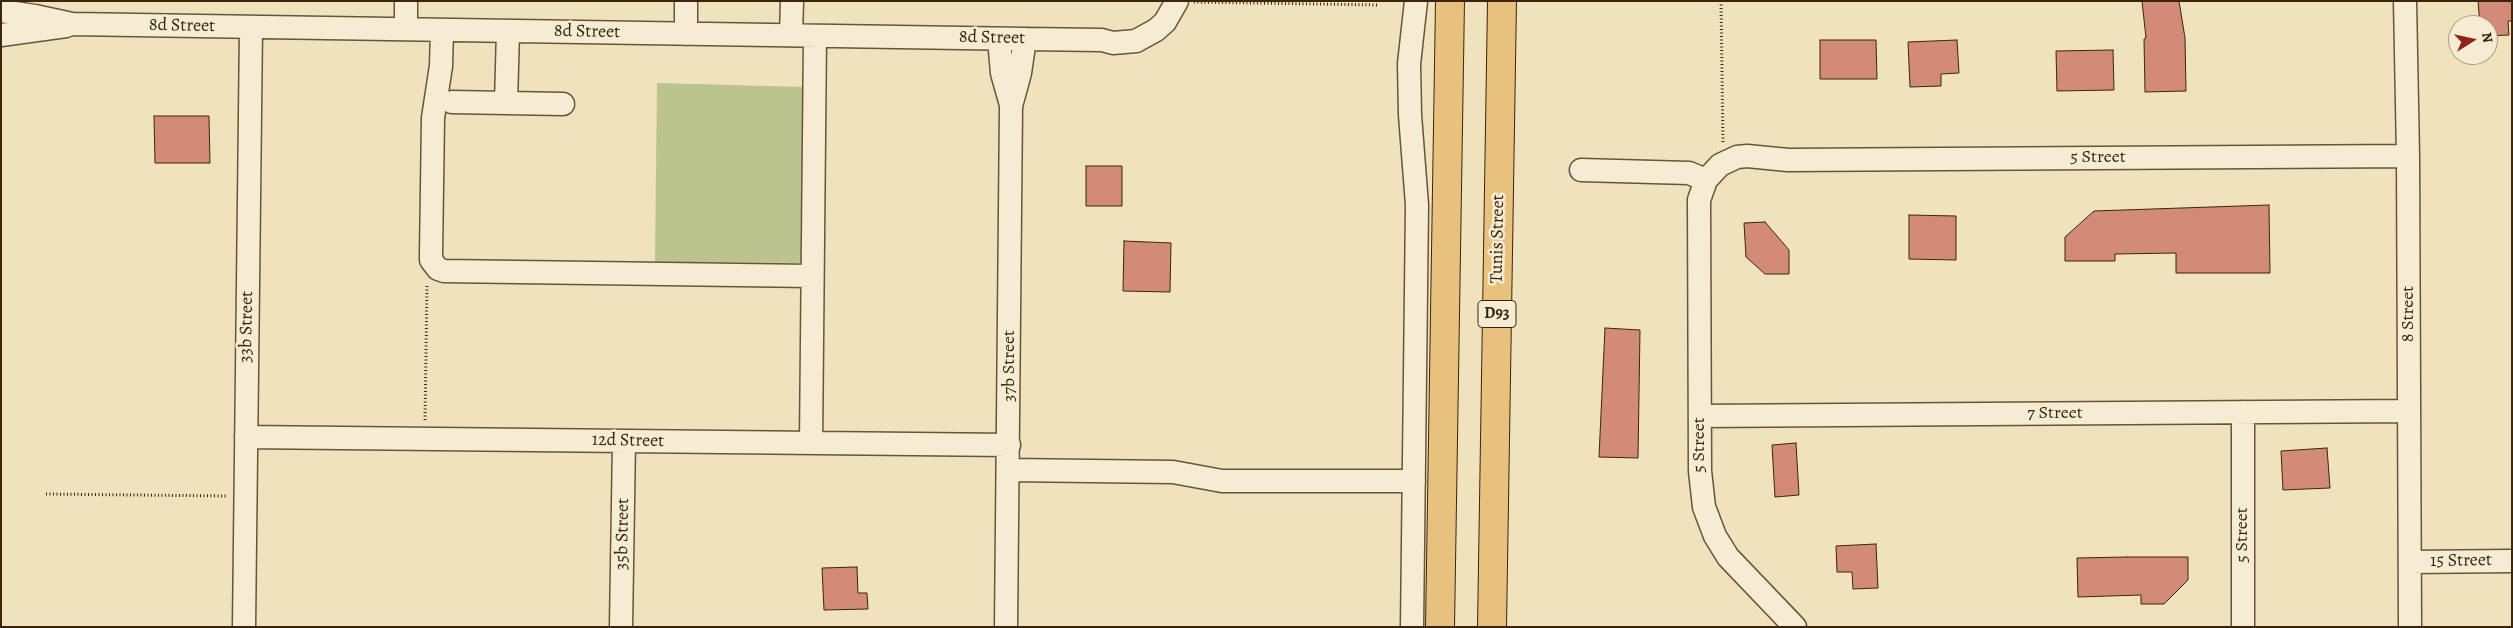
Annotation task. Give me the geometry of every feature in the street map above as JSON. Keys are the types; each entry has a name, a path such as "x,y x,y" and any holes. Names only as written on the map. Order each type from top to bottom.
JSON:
{"main road":[{"path":"1440,627 1450,1"},
{"name":"Tunis Street","path":"1492,627 1502,1"}],"street":[{"path":"406,1 406,30"},
{"path":"686,1 686,34"},
{"path":"791,35 792,1"},
{"path":"1412,627 1417,205 1409,72 1416,1"},
{"name":"8 Street","path":"2405,1 2408,156 2410,627"},
{"name":"8d Street","path":"1,11 72,24 1102,40 1129,31 1166,8"},
{"name":"8d Street","path":"1,35 34,32 72,24"},
{"name":"33b Street","path":"244,627 252,28"},
{"path":"442,30 441,66 434,118 430,254 434,265 444,271 812,276"},
{"path":"506,103 508,31"},
{"path":"811,443 815,36"},
{"name":"37b Street","path":"1000,38 1002,73 1011,106"},
{"name":"37b Street","path":"1006,627 1011,106 1020,73 1025,39"},
{"path":"452,102 563,104"},
{"name":"5 Street","path":"1795,627 1728,557 1715,536 1704,507 1701,489 1699,200 1706,180 1723,163 1747,156 1788,160 2408,156"},
{"name":"5 Street","path":"1700,231 1712,195 1724,178 1742,168 1788,160"},
{"path":"1581,170 1689,173 1706,180"},
{"name":"7 Street","path":"1700,416 2409,411"},
{"name":"5 Street","path":"2243,412 2243,627"},
{"name":"12d Street","path":"246,437 1009,445"},
{"name":"35b Street","path":"621,627 624,441"},
{"path":"1008,470 1173,472 1222,481 1414,481"},
{"name":"15 Street","path":"2410,562 2512,561"}],"path":[{"path":"1721,1 1723,163"},
{"path":"1166,8 1379,5"},
{"path":"424,438 427,276 430,254"},
{"path":"46,494 245,497"}],"green space":[{"path":"657,83 806,87 804,263 655,262"}],"building":[{"path":"2142,1 2179,1 2185,38 2186,91 2145,92 2144,39 2146,38"},
{"path":"2478,1 2512,1 2512,21 2508,21 2509,35 2498,36 2498,15 2479,15"},
{"path":"1820,40 1876,40 1877,79 1820,79"},
{"path":"1957,40 1959,73 1941,74 1941,86 1910,87 1908,42"},
{"path":"2113,50 2114,90 2057,91 2056,51"},
{"path":"154,116 209,116 210,163 155,163"},
{"path":"1086,166 1122,166 1122,206 1086,206"},
{"path":"2269,205 2270,273 2176,273 2176,253 2115,254 2115,261 2065,261 2065,237 2094,211"},
{"path":"1909,215 1956,216 1956,260 1909,259"},
{"path":"1765,222 1789,250 1789,274 1765,274 1746,257 1744,223"},
{"path":"1124,241 1171,243 1170,292 1123,291"},
{"path":"1605,328 1640,330 1638,458 1599,457"},
{"path":"1796,443 1799,495 1775,497 1772,445"},
{"path":"2327,448 2330,488 2283,490 2281,451"},
{"path":"1876,544 1878,588 1853,589 1852,572 1837,572 1836,546"},
{"path":"2188,557 2188,580 2164,604 2141,604 2141,595 2078,597 2077,558"},
{"path":"857,567 858,593 867,593 868,609 824,610 822,568"}]}
